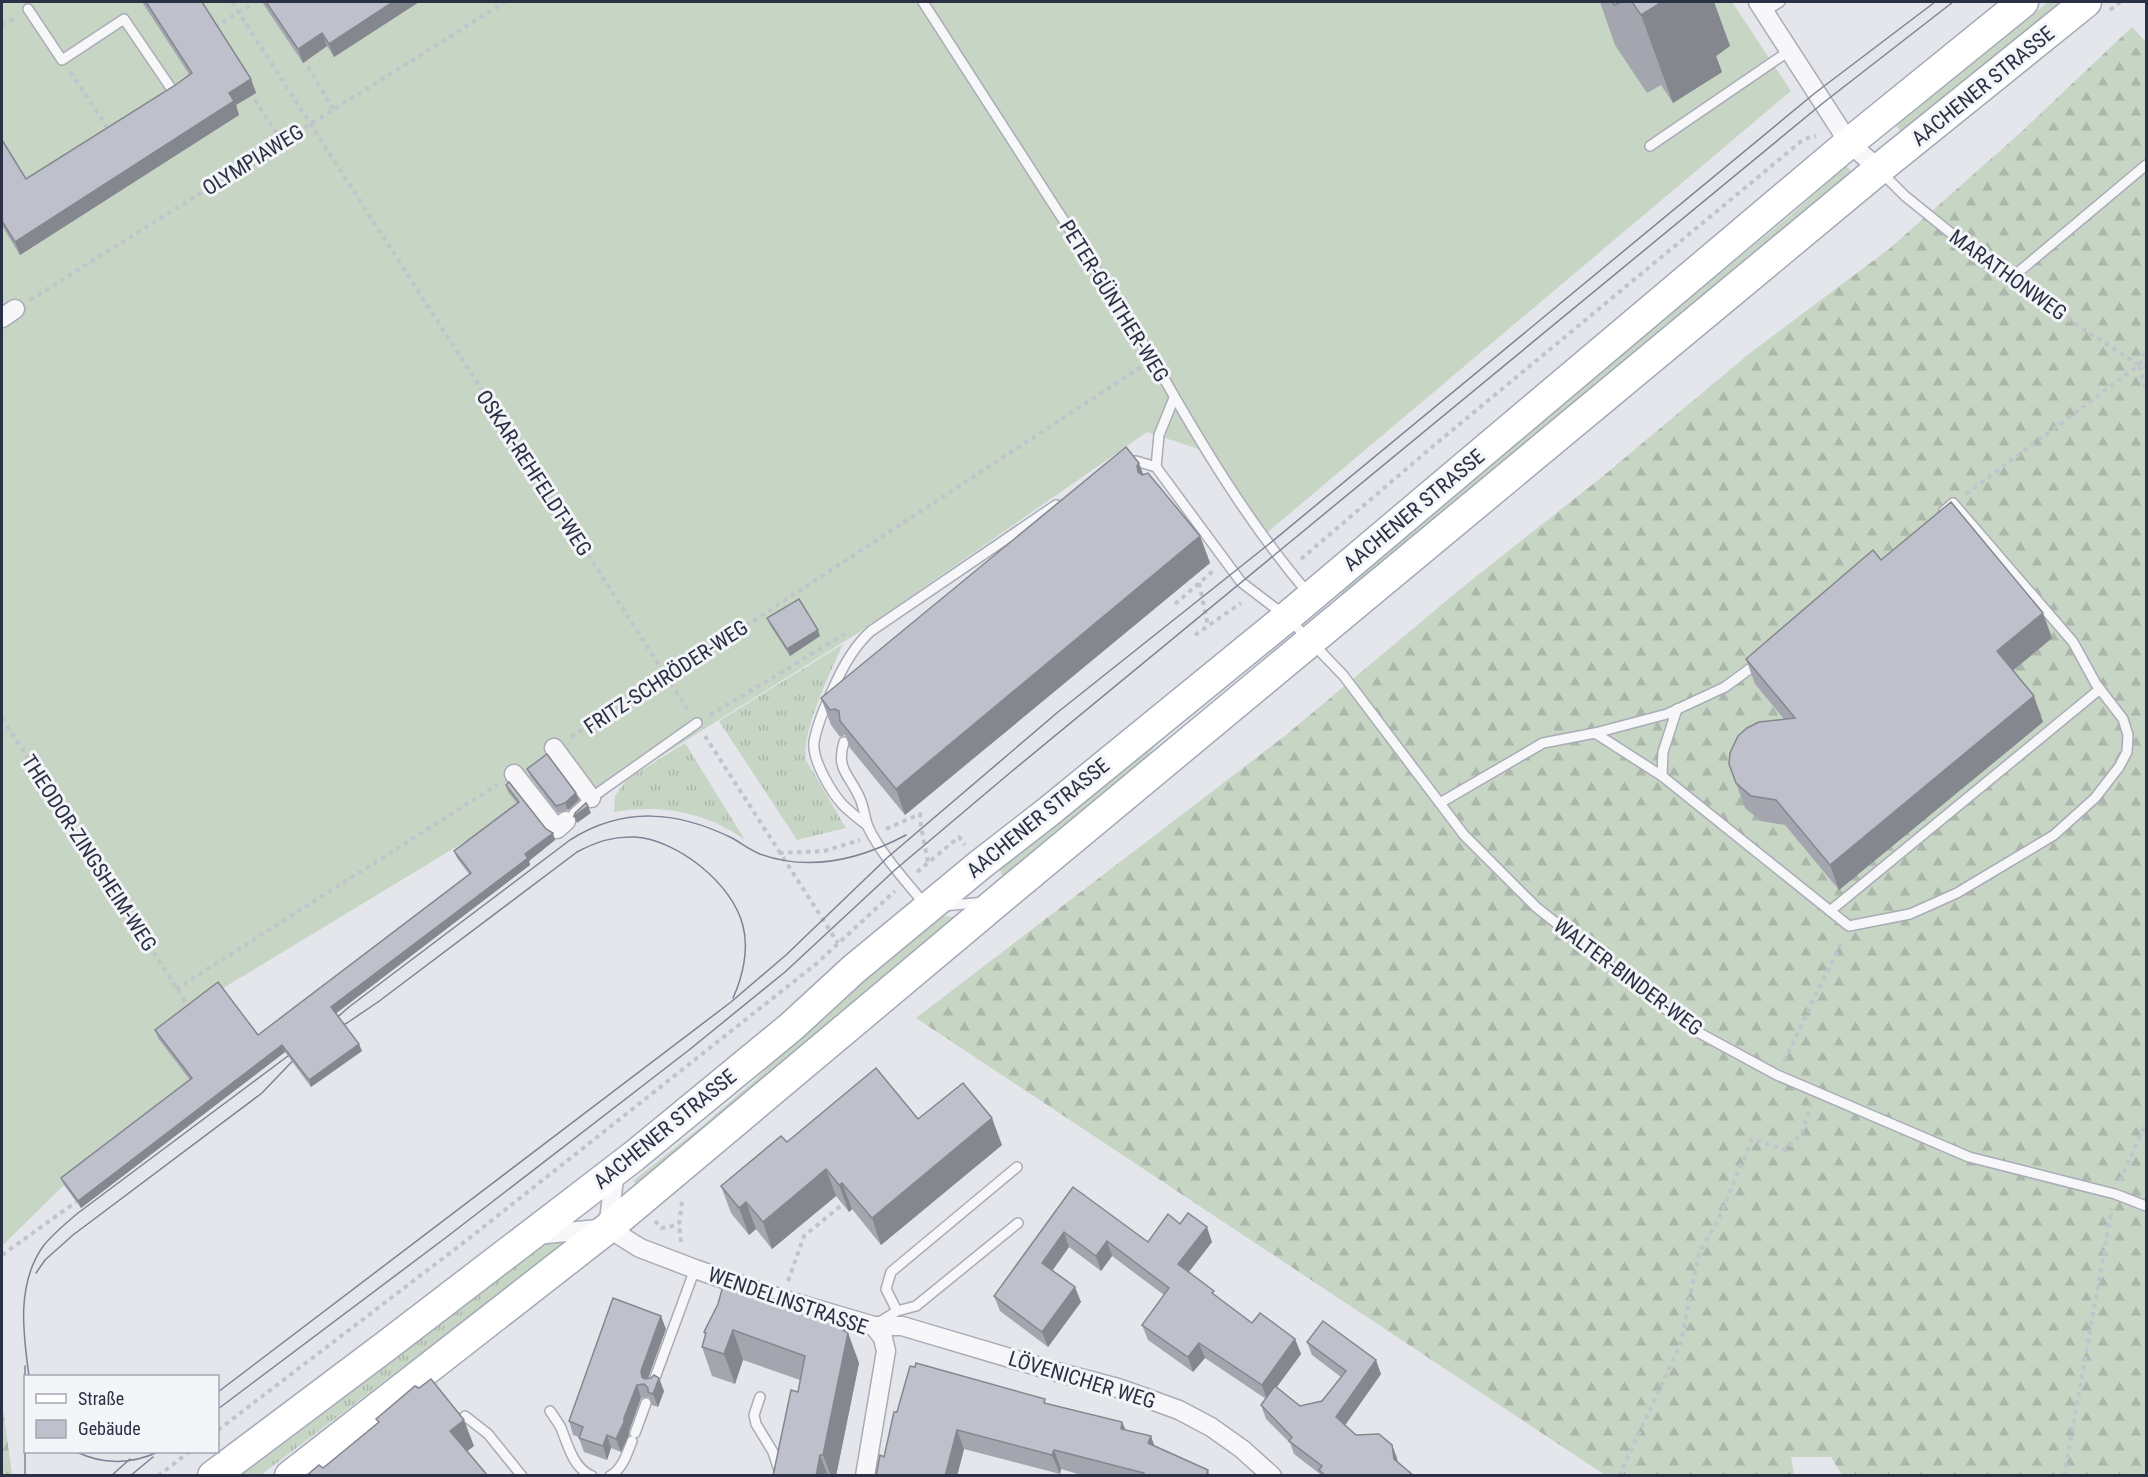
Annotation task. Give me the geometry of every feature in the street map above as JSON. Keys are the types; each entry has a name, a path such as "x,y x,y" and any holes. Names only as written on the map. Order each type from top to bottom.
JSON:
{"main road":[{"name":"AACHENER STRASSE","path":"213,1476 615,1171 791,1027 854,969 1311,597 1844,136 2023,2"},
{"name":"AACHENER STRASSE","path":"290,1476 608,1228 1879,169 2086,2"}],"street":[{"path":"1761,7 1844,136 1879,169"},
{"path":"554,748 591,798"},
{"path":"514,774 557,829 566,821"},
{"path":"531,1235 608,1228 615,1171"},
{"name":"WENDELINSTRASSE","path":"608,1228 640,1248 695,1269 782,1299 874,1326 883,1338 886,1351 865,1476"},
{"name":"LÖVENICHER WEG","path":"874,1326 902,1326 1118,1388 1179,1410 1242,1449 1272,1476"}],"lane":[{"name":"PETER-GÜNTHER-WEG","path":"923,2 1153,359 1174,398 1263,536 1311,597"},
{"path":"1761,7 1780,2"},
{"path":"27,9 62,60 124,19 175,94 166,99"},
{"path":"1650,146 1789,51"},
{"path":"2008,280 2146,165"},
{"name":"MARATHONWEG","path":"1879,169 1905,196 2008,280"},
{"path":"1156,467 1159,435 1174,398"},
{"path":"1118,463 1136,461 1156,467 1225,561"},
{"path":"1166,498 1225,561"},
{"path":"868,826 842,804 816,759 814,744 822,713 844,666 861,639 1064,500"},
{"path":"1595,733 1662,776 1849,927 1910,914 1957,893 2054,835 2095,798 2119,767 2127,752 2128,735 2123,719 2096,684 2073,642 1953,503 1935,518"},
{"name":"WALTER-BINDER-WEG","path":"1225,561 1248,588 1287,617 1343,675 1464,835 1536,907 1692,1029 1778,1075 1969,1157 2115,1194 2146,1206"},
{"path":"1440,804 1544,743 1595,733 1667,714 1725,687 1770,653"},
{"path":"1830,911 2100,689"},
{"path":"1662,776 1664,752 1677,709"},
{"path":"566,821 591,798 697,723"},
{"path":"844,742 840,757 842,765 860,800 868,826 888,857 928,908 999,900"},
{"path":"897,1311 886,1289 891,1272 1017,1167"},
{"path":"874,1326 897,1311 916,1305 1018,1223"},
{"path":"652,1386 695,1269"},
{"path":"760,1397 754,1415 756,1424 773,1452 780,1476"},
{"path":"610,1476 626,1458 646,1403"},
{"path":"550,1411 560,1424 577,1464 592,1476"},
{"path":"465,1416 488,1434 522,1476"}],"path":[{"name":"OSKAR-REHFELDT-WEG","path":"219,1429 476,1233 807,971 838,943 232,2"},
{"path":"215,28 255,2"},
{"name":"OLYMPIAWEG","path":"8,314 505,2"},
{"path":"300,54 334,110"},
{"path":"62,60 111,134"},
{"path":"246,86 282,142"},
{"path":"1302,559 1432,447 1804,139 1844,136"},
{"name":"MARATHONWEG","path":"2008,280 2146,368"},
{"path":"1953,503 2139,365 2146,352"},
{"name":"FRITZ-SCHRÖDER-WEG","path":"554,748 666,678 1153,359"},
{"path":"2139,365 2146,389"},
{"path":"1175,603 1225,561"},
{"path":"1199,583 1208,626"},
{"path":"697,723 846,633 861,639"},
{"name":"THEODOR-ZINGSHEIM-WEG","path":"2,718 195,1016"},
{"path":"176,989 514,774"},
{"path":"1778,1075 1849,927"},
{"path":"1620,1476 1680,1345 1699,1253 1719,1218 1752,1139 1785,1150 1801,1135 1814,1091"},
{"path":"2064,1476 2115,1194 2146,1122"},
{"name":"WENDELINSTRASSE","path":"684,1193 679,1225 682,1246 695,1269"},
{"path":"2,1255 76,1202"},
{"path":"789,1276 804,1236 843,1204"},
{"path":"158,1476 188,1453"}],"green space":[{"path":"2,2 1732,2 1791,91 1263,536 1210,453 1147,432 858,633 632,774 591,807 517,810 220,990 194,1085 64,1185 2,1246"},
{"path":"2048,2 2072,2 1903,136 1896,125"},
{"path":"2132,27 2146,42 2146,1475 1842,1475 1831,1457 1791,1457 1794,1475 1605,1475 916,1018 1286,735 1464,586 1602,477 1750,353 1889,249 2019,134"},
{"path":"1846,166 1858,178 1348,602 1337,588 1792,214"},
{"path":"843,644 812,718 806,760 846,828 797,840 719,721"},
{"path":"1244,671 1162,739 1122,784 1003,878 999,866"},
{"path":"685,743 745,840 715,823 683,812 649,809 614,812 615,796 626,780"},
{"path":"940,916 954,917 958,921 639,1185 633,1181 702,1126 754,1081 783,1052"},
{"path":"563,1239 564,1244 261,1475 235,1476 530,1251"},
{"path":"2,1401 12,1475 2,1475"}],"building":[{"path":"146,2 202,2 251,79 229,93 234,101 15,242 2,221 2,140 26,179 192,73"},
{"path":"266,2 393,2 329,44 322,33 298,49"},
{"path":"1632,2 1662,2 1641,15"},
{"path":"1126,447 1139,463 1138,472 1142,475 1148,473 1200,536 896,789 840,721 839,711 830,710 821,698"},
{"path":"1951,502 2043,613 1997,651 2034,696 1830,865 1776,800 1751,796 1736,783 1729,764 1730,753 1738,736 1759,722 1795,718 1746,659 1873,550 1881,560"},
{"path":"799,599 818,630 787,649 767,618"},
{"path":"547,754 576,793 565,803 556,806 527,769"},
{"path":"509,782 546,829 553,833 525,854 528,858 331,1007 359,1044 309,1080 282,1045 78,1201 61,1178 192,1078 155,1030 218,982 258,1035 471,873 454,851 519,802 506,785"},
{"path":"586,803 588,806 574,816 575,813"},
{"path":"876,1068 918,1119 963,1083 992,1118 872,1218 842,1183 839,1185 826,1169 763,1222 746,1202 739,1208 721,1186 781,1136 787,1142"},
{"path":"1073,1187 1148,1242 1168,1214 1180,1224 1188,1213 1207,1227 1178,1264 1252,1323 1260,1313 1295,1339 1262,1385 1199,1343 1188,1357 1142,1325 1169,1288 1107,1241 1096,1256 1064,1232 1042,1263 1075,1287 1042,1332 994,1296"},
{"path":"724,1282 842,1322 840,1328 848,1333 823,1455 820,1455 816,1476 773,1476 791,1390 798,1392 805,1356 733,1330 724,1354 702,1347 706,1333 704,1332 718,1304"},
{"path":"613,1298 661,1316 641,1371 645,1379 654,1375 659,1378 653,1394 648,1392 644,1384 637,1385 616,1439 607,1435 603,1446 579,1438 583,1427 569,1421"},
{"path":"1323,1321 1376,1360 1336,1417 1356,1435 1379,1434 1392,1445 1394,1459 1414,1476 1326,1476 1319,1470 1322,1466 1289,1441 1292,1437 1261,1405 1275,1386 1300,1406 1322,1401 1346,1371 1307,1342"},
{"path":"916,1363 1045,1399 1044,1403 1122,1422 1121,1429 1151,1436 1148,1443 1208,1470 1206,1476 1143,1476 1144,1473 1054,1450 1052,1455 957,1430 945,1476 876,1476 880,1455 884,1457 894,1412 897,1412 910,1366 915,1367"},
{"path":"431,1379 464,1420 450,1431 488,1476 306,1476 319,1465 323,1468 379,1422 376,1419 415,1386 419,1388"}],"tram line":[{"path":"219,1391 731,1002 786,955 888,857 1058,712 1269,544 1815,93 1935,2"},
{"path":"219,1408 448,1236 689,1050 785,972 896,869 1011,772 1823,103 1953,2"},
{"path":"325,1028 349,1007 570,840 590,829 610,822 630,817 651,816 691,822 732,838 760,854 797,862 816,862 853,856 871,851 906,835"},
{"path":"329,1032 378,1002 577,852 598,843 619,838 634,837 668,846 701,866 728,895 737,910 745,935 742,972 733,998"},
{"path":"29,1375 24,1326 25,1292 35,1260 44,1245 78,1213 300,1047"},
{"path":"36,1273 45,1260 73,1235 262,1093 304,1049"},
{"path":"25,1366 25,1375"},
{"path":"25,1453 25,1476"},
{"path":"80,1453 107,1461 128,1461 156,1453"},
{"path":"130,1476 153,1457"},
{"path":"111,1476 130,1459"}]}
